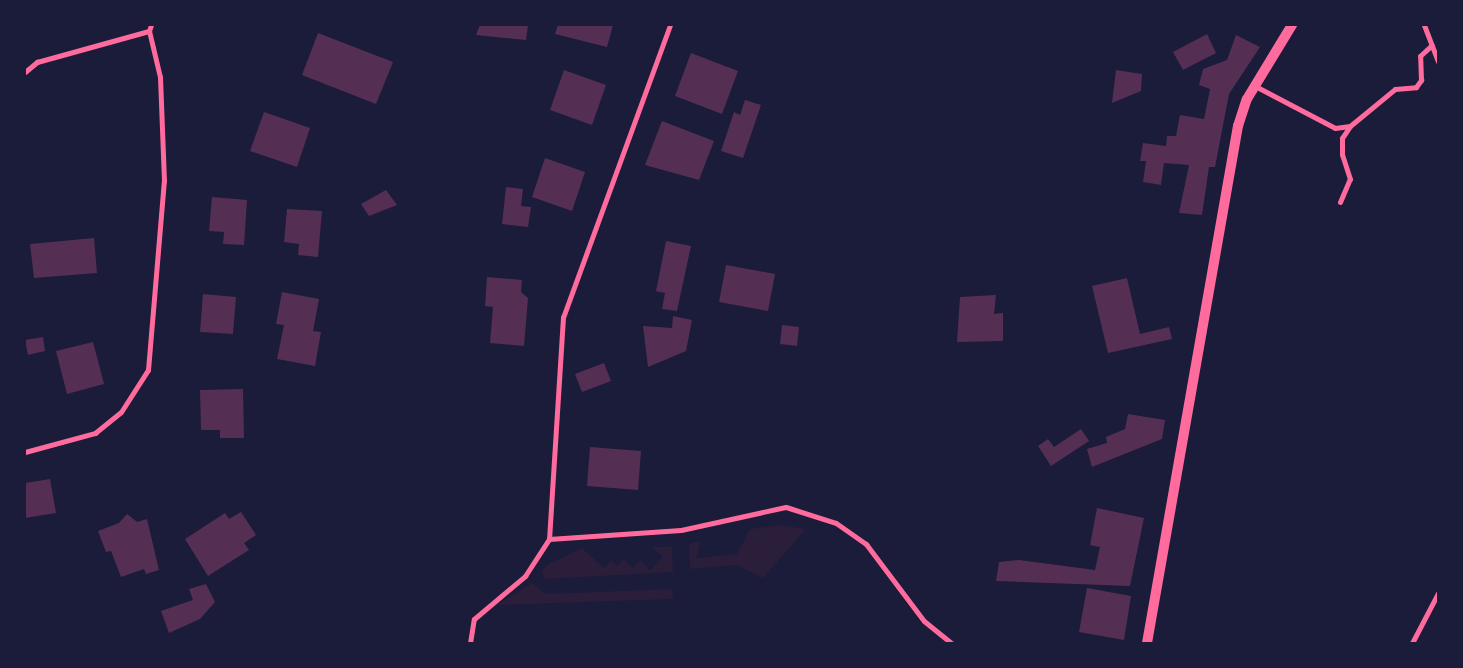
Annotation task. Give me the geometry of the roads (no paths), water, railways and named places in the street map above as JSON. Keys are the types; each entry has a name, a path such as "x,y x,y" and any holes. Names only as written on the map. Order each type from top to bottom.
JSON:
{"main road":[{"path":"1147,643 1238,126 1255,86 1292,25"}],"street":[{"path":"470,643 474,619 525,576 549,539 563,317 670,25"},
{"path":"1424,25 1438,61"},
{"path":"25,72 37,62 150,28 160,77 164,181 148,370 120,412 95,433 25,452"},
{"path":"1340,202 1350,179 1342,154 1342,138 1350,126 1395,90 1416,87 1421,80 1420,56 1432,45"},
{"path":"1255,86 1335,128 1350,126"},
{"path":"549,539 681,530 786,506 836,523 866,544 924,621 952,643"},
{"path":"1412,643 1438,593"}]}
